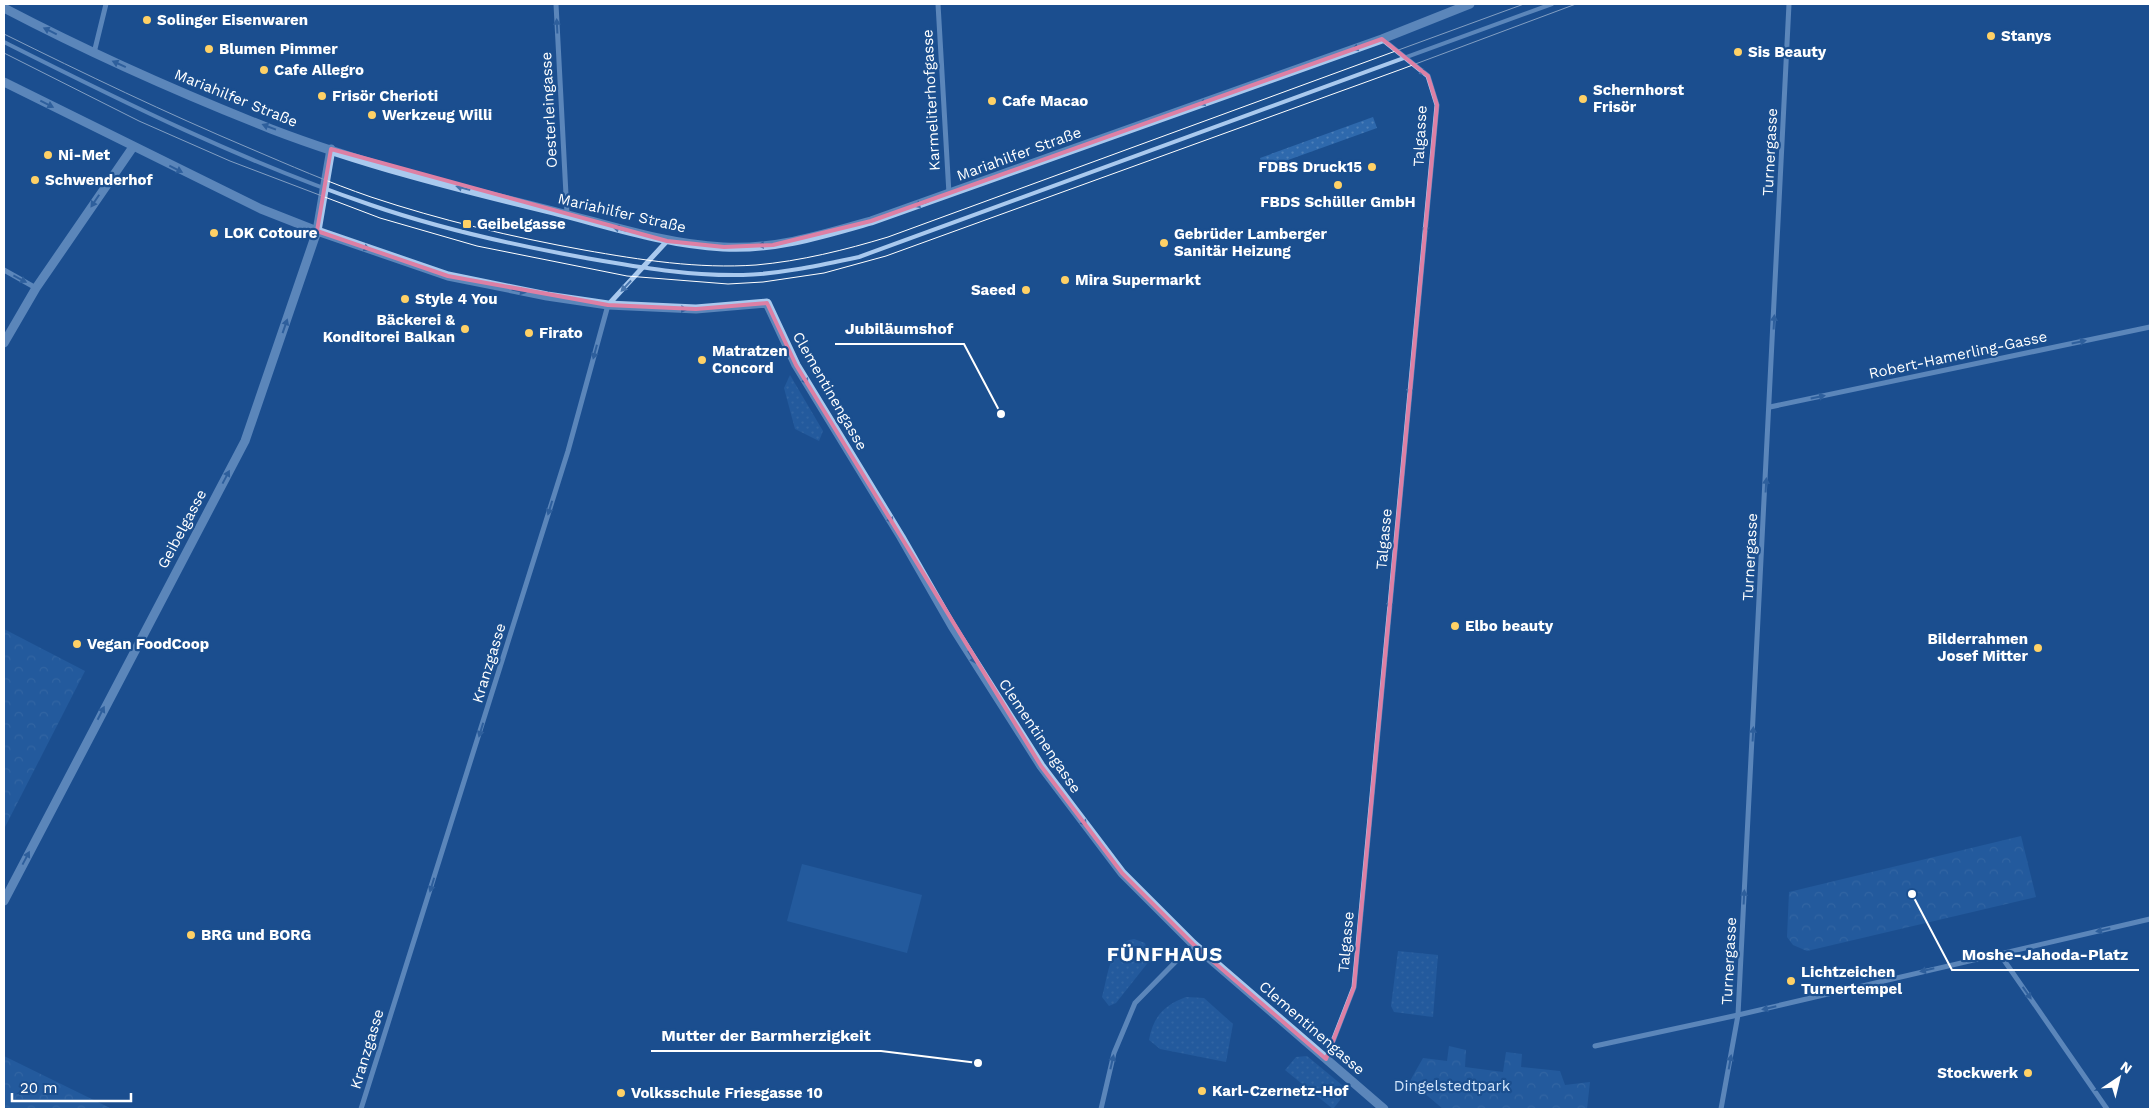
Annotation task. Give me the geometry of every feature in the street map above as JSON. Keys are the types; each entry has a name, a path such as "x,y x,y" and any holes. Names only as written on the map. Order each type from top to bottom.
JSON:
{"street":[{"path":"94,53 106,4"},
{"name":"Oesterleingasse","path":"556,4 567,214"},
{"name":"Karmeliterhofgasse","path":"938,4 949,194"},
{"name":"Mariahilfer Straße","path":"4,8 94,53 272,129 331,149 391,168 667,241 724,247 773,245 801,240 871,221 1382,39 1470,4"},
{"name":"Turnergasse","path":"1721,1109 1738,1015 1789,4"},
{"name":"Talgasse","path":"1326,1059 1354,988 1437,105 1428,76 1382,39"},
{"path":"4,82 260,210 448,276 547,296 608,305"},
{"path":"4,343 36,288 133,146"},
{"name":"Geibelgasse","path":"4,901 244,441 317,231 331,149"},
{"name":"Kranzgasse","path":"361,1109 568,451 608,305 667,241"},
{"path":"4,270 36,288"},
{"name":"Clementinengasse","path":"608,305 696,309 767,303 796,365 901,537 952,626 1041,766 1122,873 1193,944 1384,1109"},
{"name":"Robert-Hamerling-Gasse","path":"1770,407 2150,327"},
{"path":"1595,1046 1738,1015 2150,919"},
{"path":"1101,1109 1114,1053 1134,1003 1193,944"},
{"path":"2000,953 2107,1109"}],"lane":[{"path":"4,42 138,109 324,188 371,205 445,228 531,248 686,274 746,275 815,266 859,257 1552,4"}],"highlighted area":[{"path":"1382,39 1428,76 1437,105 1354,987 1326,1059 1193,944 1122,873 1041,766 796,365 767,303 696,309 608,305 448,276 317,231 331,149 667,241 724,247 773,245 871,221"}],"green space":[{"path":"1373,117 1377,128 1263,169 1260,158"},
{"path":"790,375 823,431 819,441 795,429 784,388"},
{"path":"4,629 85,671 4,829"},
{"path":"2021,836 2036,897 1807,951 1793,945 1787,937 1789,892"},
{"path":"802,864 922,895 907,953 787,921"},
{"path":"1134,939 1145,943 1150,960 1116,1003 1109,1006 1102,997 1111,962 1119,947"},
{"path":"1398,951 1438,955 1433,1017 1394,1012 1391,1006"},
{"path":"1186,997 1204,998 1233,1024 1226,1062 1160,1049 1149,1040 1153,1025 1161,1013 1178,1000"},
{"name":"Dingelstedtpark","path":"1449,1046 1466,1050 1465,1067 1503,1072 1506,1052 1522,1054 1521,1067 1560,1071 1565,1085 1590,1082 1587,1109 1443,1109 1410,1081 1423,1058 1447,1061"},
{"path":"4,1056 112,1109 4,1109"},
{"path":"1307,1056 1348,1090 1333,1109 1285,1070 1296,1057"}],"tram line":[{"path":"4,34 218,135 356,192 476,227 584,250 670,263 734,266 806,258 888,237 1524,4"},
{"path":"4,53 139,121 230,161 380,218 477,246 627,276 728,284 763,282 824,273 886,256 1576,4"}],"place":[{"name":"Solinger Eisenwaren","path":"147,20"},
{"name":"Stanys","path":"1991,36"},
{"name":"Blumen Pimmer","path":"209,49"},
{"name":"Sis Beauty","path":"1738,52"},
{"name":"Cafe Allegro","path":"264,70"},
{"name":"Frisör Cherioti","path":"322,96"},
{"name":"Schernhorst Frisör","path":"1583,99"},
{"name":"Cafe Macao","path":"992,101"},
{"name":"Werkzeug Willi","path":"372,115"},
{"name":"Ni-Met","path":"48,155"},
{"name":"FDBS Druck15","path":"1372,167"},
{"name":"Schwenderhof","path":"35,180"},
{"name":"FBDS Schüller GmbH","path":"1338,185"},
{"name":"Geibelgasse","path":"467,224"},
{"name":"LOK Cotoure","path":"214,233"},
{"name":"Gebrüder Lamberger Sanitär Heizung","path":"1164,243"},
{"name":"Mira Supermarkt","path":"1065,280"},
{"name":"Saeed","path":"1026,290"},
{"name":"Style 4 You","path":"405,299"},
{"name":"Bäckerei & Konditorei Balkan","path":"465,329"},
{"name":"Firato","path":"529,333"},
{"name":"Matratzen Concord","path":"702,360"},
{"name":"Jubiläumshof","path":"1001,414"},
{"name":"Elbo beauty","path":"1455,626"},
{"name":"Vegan FoodCoop","path":"77,644"},
{"name":"Bilderrahmen Josef Mitter","path":"2038,648"},
{"name":"Moshe-Jahoda-Platz","path":"1912,894"},
{"name":"BRG und BORG","path":"191,935"},
{"name":"Lichtzeichen Turnertempel","path":"1791,981"},
{"name":"Mutter der Barmherzigkeit","path":"978,1063"},
{"name":"Stockwerk","path":"2028,1073"},
{"name":"Karl-Czernetz-Hof","path":"1202,1091"},
{"name":"Volksschule Friesgasse 10","path":"621,1093"}],"district":[{"name":"FÜNFHAUS","path":"1165,954"}]}
